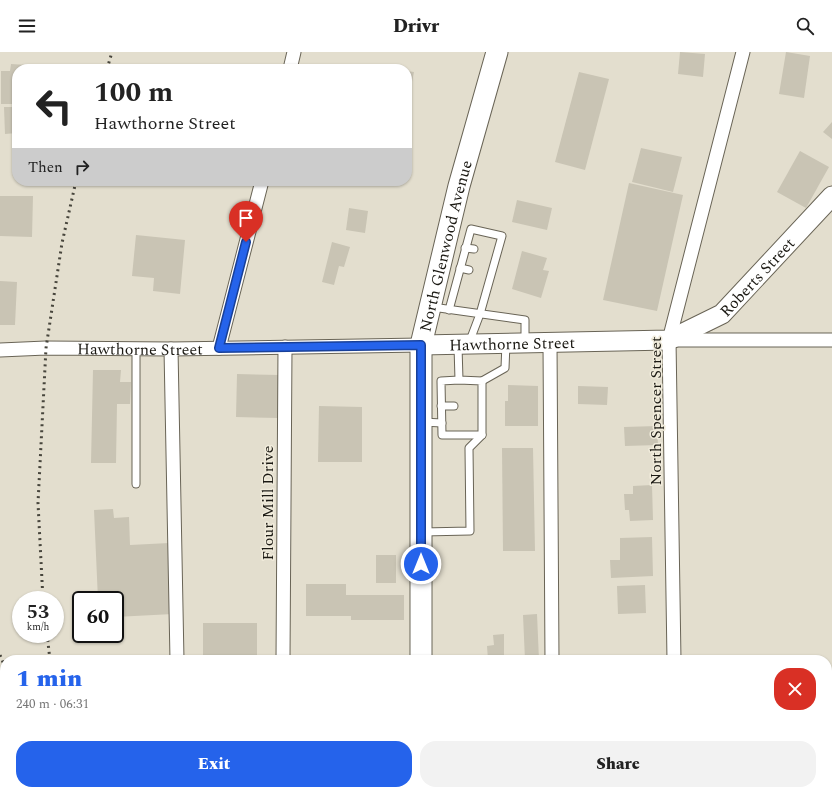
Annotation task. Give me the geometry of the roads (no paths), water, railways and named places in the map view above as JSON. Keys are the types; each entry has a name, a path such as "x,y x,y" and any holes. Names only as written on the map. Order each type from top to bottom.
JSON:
{"main road":[{"name":"North Glenwood Avenue","path":"421,655 421,422 431,391 421,345 440,308 458,235 462,179 497,52"}],"street":[{"path":"291,64 294,52"},
{"name":"North Spencer Street","path":"674,655 669,340 743,52"},
{"path":"219,348 261,186"},
{"name":"Roberts Street","path":"669,340 722,314 832,196"},
{"name":"Hawthorne Street","path":"0,350 46,348 171,349 669,340 832,340"},
{"path":"550,342 552,655"},
{"name":"Flour Mill Drive","path":"283,655 285,347"},
{"path":"171,349 177,655"}],"lane":[{"path":"440,308 458,290 460,268 465,248 458,235 471,229 502,236 495,253 480,314 464,344 460,380"},
{"path":"465,248 474,249"},
{"path":"460,268 469,270"},
{"path":"440,308 525,320 525,343"},
{"path":"482,435 442,435 441,406 431,391 441,381 482,381 505,368 506,343"},
{"path":"136,349 136,484"},
{"path":"482,381 478,406 482,435"},
{"path":"441,406 454,406"},
{"path":"421,422 442,423"},
{"path":"421,532 470,531 469,448 482,435"}],"railway":[{"path":"108,64 112,52"},
{"path":"43,591 38,503 46,348 62,243 75,186"},
{"path":"48,643 49,655"}]}
